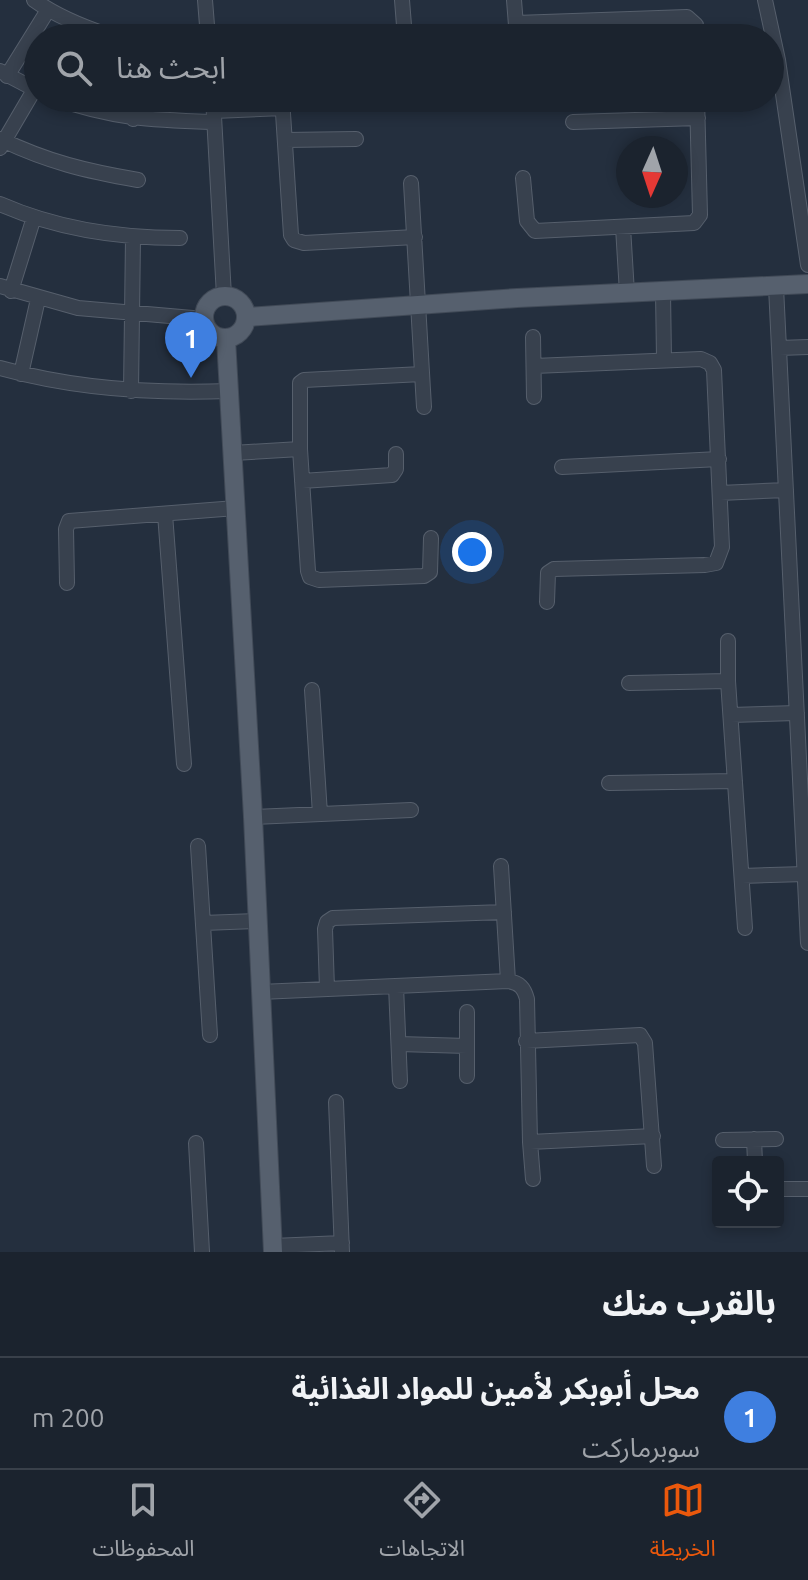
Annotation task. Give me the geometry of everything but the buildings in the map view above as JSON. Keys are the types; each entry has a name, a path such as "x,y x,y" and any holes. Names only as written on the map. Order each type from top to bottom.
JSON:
{"main road":[{"path":"247,317 808,284"},
{"path":"224,296 237,299 247,317 239,334 226,339 209,331 204,319 209,303 224,296"},
{"path":"226,339 273,1249"}],"street":[{"path":"34,0 78,24"},
{"path":"205,0 207,24"},
{"path":"402,0 403,24"},
{"path":"514,0 516,24"},
{"path":"765,0 770,24"},
{"path":"38,24 48,10"},
{"path":"602,24 687,17 695,24"},
{"path":"24,44 3,74 24,85"},
{"path":"784,101 808,265"},
{"path":"24,108 1,142 76,169 138,180"},
{"path":"99,112 133,119 196,112"},
{"path":"133,119 134,112"},
{"path":"214,112 224,296"},
{"path":"283,112 291,235 294,240 304,243 415,237"},
{"path":"523,178 527,221 531,229 694,223 700,215 698,112"},
{"path":"573,122 698,118"},
{"path":"285,140 356,139"},
{"path":"411,183 424,407"},
{"path":"0,204 83,230 133,238 180,238"},
{"path":"34,217 5,288 78,308 204,319"},
{"path":"623,227 627,293"},
{"path":"131,391 133,238"},
{"path":"776,287 797,713 804,776 808,943"},
{"path":"663,292 664,359"},
{"path":"21,374 38,299"},
{"path":"533,337 534,397"},
{"path":"779,348 808,347"},
{"path":"534,366 664,359 701,359 710,363 714,370 719,459 722,547 716,563 554,569 546,578 547,602"},
{"path":"0,368 64,383 131,391 229,391"},
{"path":"422,374 304,380 298,388 308,571 314,579 424,576 430,572 432,565 431,538"},
{"path":"233,453 300,449"},
{"path":"302,481 392,475 396,469 396,454"},
{"path":"562,467 719,459"},
{"path":"720,493 786,490"},
{"path":"67,583 66,529 69,521 236,508"},
{"path":"165,514 184,764"},
{"path":"792,615 808,615"},
{"path":"728,641 745,928"},
{"path":"629,683 728,681"},
{"path":"312,690 320,814"},
{"path":"731,715 797,713"},
{"path":"609,783 735,781"},
{"path":"253,817 411,810"},
{"path":"198,846 210,1035"},
{"path":"501,866 508,981"},
{"path":"742,876 805,874"},
{"path":"327,989 325,929 327,922 333,918 504,912"},
{"path":"203,923 258,921"},
{"path":"260,992 516,983 524,989 527,999 533,1179"},
{"path":"396,986 400,1081"},
{"path":"467,1012 467,1076"},
{"path":"526,1041 640,1035 645,1043 654,1166"},
{"path":"399,1044 467,1046"},
{"path":"273,1249 342,1247 336,1102"},
{"path":"530,1142 653,1136"},
{"path":"754,1139 755,1156"},
{"path":"723,1140 776,1139"},
{"path":"196,1143 202,1252"},
{"path":"784,1189 808,1189"}],"place":[{"name":"محل أبوبكر لأمين للمواد الغذائية","path":"191,378"}]}
